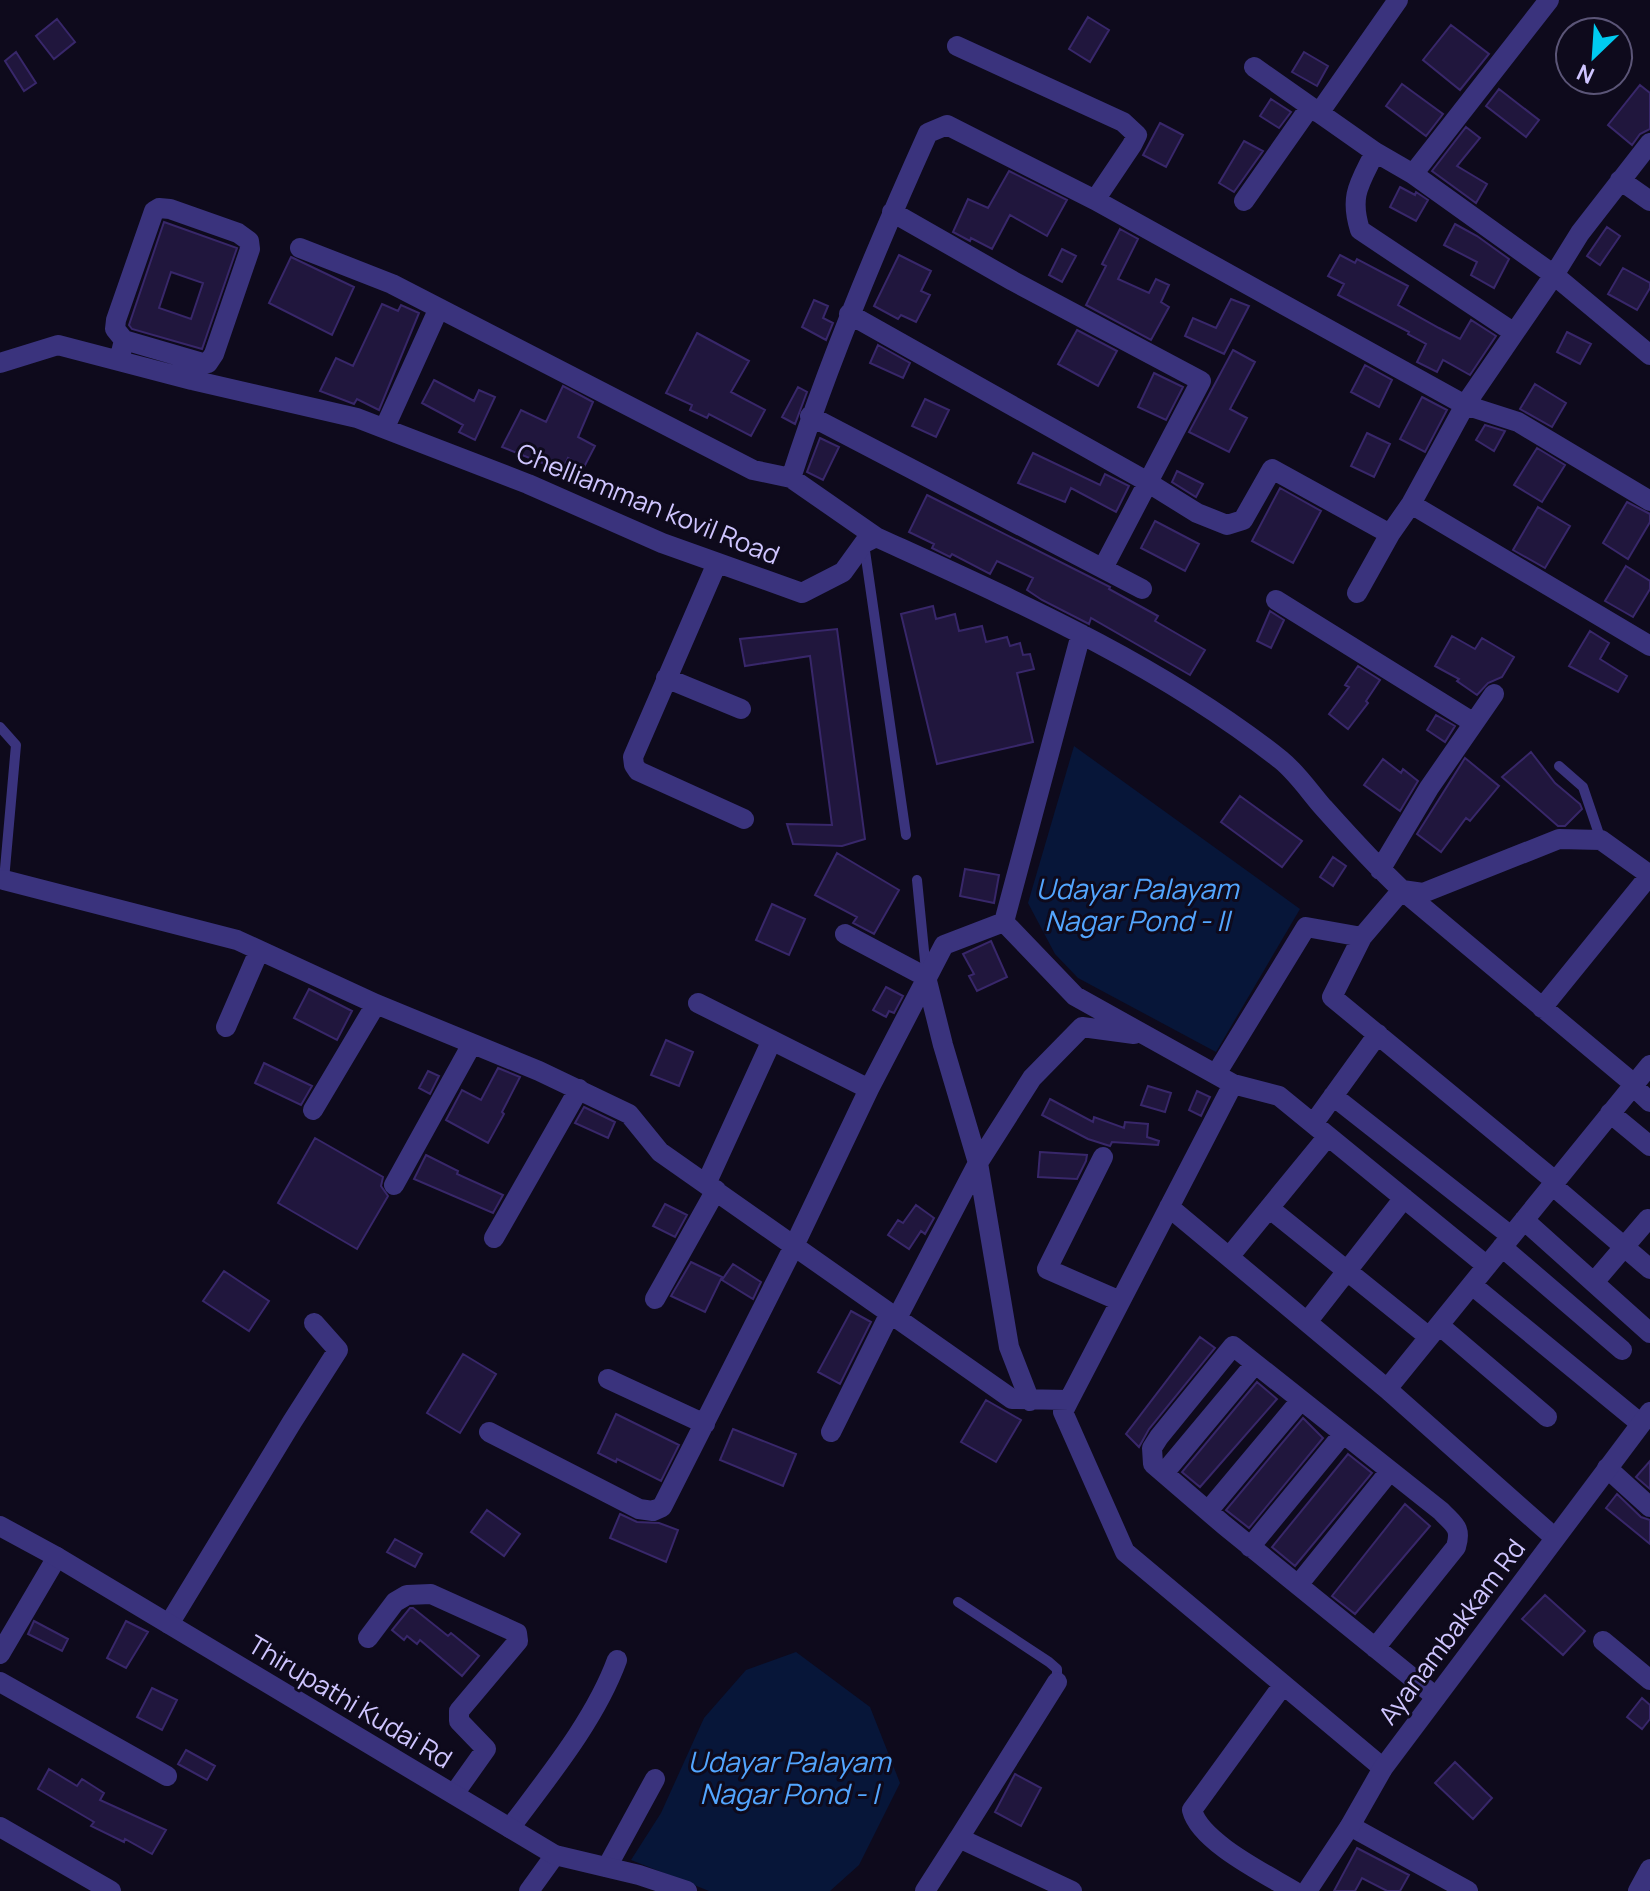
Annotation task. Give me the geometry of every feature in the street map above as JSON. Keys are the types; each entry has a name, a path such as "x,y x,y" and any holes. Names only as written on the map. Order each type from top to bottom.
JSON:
{"street":[{"path":"1244,201 1398,0"},
{"path":"1413,174 1549,0"},
{"path":"957,46 1133,129 1137,135 1132,145 1095,200"},
{"path":"1254,67 1375,152 1413,174 1554,275 1650,355"},
{"path":"791,478 810,416 892,212 928,133 947,125 1095,200 1465,405 1518,422 1650,501"},
{"path":"1357,593 1411,504 1465,405 1580,233 1650,143"},
{"path":"1375,152 1358,187 1354,209 1360,230 1513,332"},
{"path":"1620,180 1650,201"},
{"path":"159,208 238,233 249,241 250,249 214,354 208,363 197,371 124,340 115,329 116,320 151,218 159,208"},
{"path":"892,212 1013,281 1201,381 1103,568"},
{"path":"300,248 392,284 753,470 791,478 870,540 1081,634 1201,703 1284,763 1380,870 1634,1085 1650,1102"},
{"path":"385,427 439,308"},
{"path":"849,314 1197,513 1227,525 1243,520 1272,469 1390,534"},
{"path":"119,361 124,340"},
{"name":"Chelliamman kovil Road","path":"0,363 58,345 119,361 197,371 385,427 528,484 662,543 802,593 843,572 870,540"},
{"path":"810,416 1142,589"},
{"path":"1411,504 1650,646"},
{"path":"717,563 633,757 638,771 744,819"},
{"path":"1276,600 1474,723"},
{"path":"1004,922 1081,634"},
{"path":"666,678 741,709"},
{"path":"1380,870 1429,788 1494,694"},
{"path":"1402,890 1423,893 1559,839 1601,840 1650,875 1542,1008"},
{"path":"4,880 237,940 376,1004 579,1089 629,1114 660,1152 1012,1399 1069,1400"},
{"path":"1402,890 1362,937 1332,997 1554,1183 1650,1269"},
{"path":"489,1432 639,1509 653,1511 662,1507 794,1246 869,1089 944,945 1004,922"},
{"path":"1004,922 1075,996 1224,1079 1279,1096 1487,1266"},
{"path":"1362,937 1306,927 1224,1079 1169,1207 1063,1412 1125,1552 1383,1768"},
{"path":"845,934 926,977 978,1163 1009,1347 1030,1401"},
{"path":"226,1027 259,951"},
{"path":"698,1003 869,1089"},
{"path":"313,1110 376,1004"},
{"path":"831,1432 978,1163 1032,1078 1082,1027 1146,1035"},
{"path":"1229,1257 1269,1208 1320,1130 1333,1096 1378,1034"},
{"path":"655,1299 711,1187 772,1040"},
{"path":"394,1185 472,1044"},
{"path":"1387,1389 1650,1065"},
{"path":"494,1238 579,1089"},
{"path":"1333,1096 1506,1242 1622,1350"},
{"path":"1610,1113 1650,1146"},
{"path":"1103,1157 1047,1269 1120,1301"},
{"path":"1307,1322 1404,1198"},
{"path":"1169,1207 1387,1389 1555,1538"},
{"path":"1269,1208 1547,1417"},
{"path":"1595,1281 1648,1219"},
{"path":"1524,1220 1650,1333"},
{"path":"1472,1285 1645,1418"},
{"path":"169,1624 338,1350 314,1323"},
{"path":"1375,1648 1456,1547 1460,1535 1457,1527 1233,1346 1152,1448 1153,1464 1250,1547 1298,1585 1375,1648 1436,1697"},
{"path":"1164,1473 1255,1364"},
{"path":"608,1379 705,1424"},
{"path":"1208,1511 1301,1400"},
{"name":"Ayanambakkam Rd","path":"1307,1891 1350,1826 1383,1768 1645,1418"},
{"path":"1250,1547 1343,1434"},
{"path":"1607,1468 1650,1507"},
{"path":"1298,1585 1390,1471"},
{"name":"Thirupathi Kudai Rd","path":"0,1526 555,1855 687,1891"},
{"path":"0,1654 57,1557"},
{"path":"368,1638 395,1602 407,1595 431,1594 517,1633 518,1641 459,1711 459,1721 486,1749 454,1794"},
{"path":"1603,1641 1650,1680"},
{"path":"510,1828 591,1713 607,1687 617,1660"},
{"path":"0,1682 167,1776"},
{"path":"925,1891 1057,1682"},
{"path":"1283,1685 1192,1810 1195,1820 1219,1843 1294,1891"},
{"path":"607,1867 655,1779"},
{"path":"1350,1826 1468,1891"},
{"path":"0,1827 111,1891"},
{"path":"959,1838 1072,1891"},
{"path":"529,1891 555,1855"},
{"path":"1638,1891 1650,1869"}],"lane":[{"path":"870,540 906,835"},
{"path":"0,727 16,745 4,880"},
{"path":"1559,766 1583,787 1601,840"},
{"path":"917,880 926,977"},
{"path":"958,1602 1049,1662 1057,1669 1057,1682"}],"water":[{"name":"Udayar Palayam Nagar Pond - II","path":"1074,746 1300,909 1216,1052 1078,978 1055,954 1028,903"},
{"name":"Udayar Palayam Nagar Pond - I","path":"796,1652 870,1707 900,1783 859,1865 830,1891 709,1891 631,1860 661,1813 704,1718 746,1670"}],"building":[{"path":"1088,17 1109,30 1090,62 1069,49"},
{"path":"57,19 75,42 54,59 36,36"},
{"path":"1451,25 1489,54 1460,90 1423,60"},
{"path":"16,52 36,83 24,91 5,61"},
{"path":"1304,52 1328,66 1317,86 1292,72"},
{"path":"1402,84 1443,114 1426,136 1386,106"},
{"path":"1640,85 1650,93 1650,129 1640,134 1632,145 1608,125"},
{"path":"1499,89 1539,120 1526,137 1486,106"},
{"path":"1271,99 1291,112 1279,128 1260,116"},
{"path":"1160,123 1183,135 1166,167 1143,155"},
{"path":"1466,127 1480,138 1457,166 1487,184 1476,203 1432,171"},
{"path":"1244,141 1263,151 1234,192 1219,183"},
{"path":"1009,171 1067,200 1047,236 1010,215 992,249 953,232 968,199 988,208"},
{"path":"1400,187 1428,200 1416,221 1390,207"},
{"path":"164,222 237,248 202,349 132,329 129,325","holes":["171,272 203,283 191,319 159,308"]},
{"path":"1455,224 1509,259 1494,288 1471,275 1477,262 1444,245"},
{"path":"1607,227 1620,236 1600,265 1587,256"},
{"path":"1120,229 1138,239 1118,279 1149,293 1156,279 1169,285 1161,302 1169,307 1151,340 1086,305"},
{"path":"1062,249 1076,256 1062,282 1049,275"},
{"path":"899,255 931,271 921,291 930,295 916,322 901,315 898,319 874,306"},
{"path":"1340,255 1355,263 1357,259 1408,286 1398,305 1460,339 1471,320 1496,336 1470,375 1443,360 1437,372 1417,362 1426,344 1338,295 1344,284 1328,276"},
{"path":"291,257 354,287 332,335 269,303"},
{"path":"1623,268 1650,283 1637,310 1608,294"},
{"path":"1231,299 1249,306 1224,354 1185,336 1193,318 1216,328"},
{"path":"814,300 828,306 823,318 833,323 826,340 802,327"},
{"path":"382,304 398,311 401,305 419,313 379,410 357,399 354,404 320,391 336,358 353,366"},
{"path":"1077,330 1117,351 1098,386 1058,364"},
{"path":"1567,332 1591,344 1580,364 1557,352"},
{"path":"697,333 749,361 731,392 765,410 751,436 709,414 707,418 690,410 692,405 666,393"},
{"path":"878,345 910,363 903,378 870,363"},
{"path":"1233,350 1255,362 1230,409 1247,418 1229,452 1189,432"},
{"path":"1365,365 1392,380 1379,407 1351,392"},
{"path":"1154,373 1183,387 1166,420 1138,407"},
{"path":"434,380 474,401 479,390 495,397 475,440 459,432 463,425 422,403"},
{"path":"1535,384 1566,403 1552,427 1520,409"},
{"path":"563,386 593,402 578,437 595,446 584,467 568,458 562,471 502,447 521,410 546,422"},
{"path":"798,387 807,392 795,424 782,417"},
{"path":"1422,397 1447,410 1425,452 1400,439"},
{"path":"925,399 949,410 936,437 912,426"},
{"path":"1485,425 1505,431 1494,451 1476,440"},
{"path":"1367,433 1390,444 1374,477 1351,466"},
{"path":"820,438 839,447 823,480 807,472"},
{"path":"1537,448 1565,465 1542,502 1514,485"},
{"path":"1033,453 1100,485 1105,474 1129,486 1116,512 1071,488 1065,502 1018,483"},
{"path":"1177,471 1203,484 1196,497 1172,482"},
{"path":"1280,488 1321,511 1293,563 1252,541"},
{"path":"927,495 1110,587 1158,616 1155,621 1205,650 1190,675 1091,618 1089,624 1042,600 1027,590 1033,578 997,561 990,574 952,554 950,557 932,548 934,544 909,532"},
{"path":"1627,502 1650,514 1650,522 1628,559 1603,543"},
{"path":"1538,507 1570,526 1545,568 1513,550"},
{"path":"1155,521 1199,544 1185,571 1141,548"},
{"path":"1626,566 1650,581 1650,589 1633,617 1605,601"},
{"path":"933,606 936,619 955,614 959,631 982,626 986,642 1007,637 1010,646 1020,643 1023,655 1030,654 1034,669 1017,673 1033,742 937,764 901,614"},
{"path":"1270,611 1284,620 1271,648 1257,641"},
{"path":"837,629 865,839 842,846 793,844 787,824 832,825 810,656 745,666 740,639"},
{"path":"1590,631 1609,643 1600,659 1627,676 1618,692 1569,666"},
{"path":"1452,636 1475,649 1482,638 1514,657 1502,677 1488,683 1477,695 1457,681 1459,679 1435,666"},
{"path":"1358,666 1380,680 1366,701 1368,703 1348,729 1329,714 1349,687 1345,685"},
{"path":"1436,715 1455,726 1445,742 1427,730"},
{"path":"1531,752 1555,783 1580,804 1582,809 1565,826 1558,826 1502,777"},
{"path":"1465,758 1499,786 1470,821 1466,818 1441,852 1417,834"},
{"path":"1383,759 1418,781 1400,811 1364,785"},
{"path":"1240,796 1302,841 1282,867 1221,822"},
{"path":"837,853 899,890 874,934 853,923 857,917 815,895"},
{"path":"1333,857 1346,866 1333,886 1320,877"},
{"path":"965,869 999,875 994,903 960,896"},
{"path":"772,904 805,919 789,955 756,940"},
{"path":"991,941 1007,977 977,991 969,976 974,974 963,954"},
{"path":"886,987 903,996 894,1013 889,1011 886,1017 873,1010"},
{"path":"309,989 352,1011 337,1040 294,1018"},
{"path":"666,1040 693,1052 679,1086 651,1075"},
{"path":"264,1063 312,1086 301,1105 255,1083"},
{"path":"498,1068 520,1077 488,1143 446,1120 462,1090 481,1100"},
{"path":"428,1071 439,1076 430,1094 419,1088"},
{"path":"1148,1086 1171,1093 1165,1112 1141,1105"},
{"path":"1197,1091 1210,1097 1201,1116 1189,1110"},
{"path":"1050,1099 1093,1122 1094,1117 1124,1128 1125,1122 1148,1124 1147,1137 1159,1141 1158,1145 1112,1142 1110,1146 1088,1139 1042,1115"},
{"path":"584,1107 615,1122 608,1138 575,1123"},
{"path":"315,1138 383,1177 381,1186 388,1196 357,1249 278,1203"},
{"path":"1040,1152 1087,1155 1077,1179 1038,1177"},
{"path":"426,1155 458,1171 457,1174 503,1195 493,1213 414,1179"},
{"path":"665,1204 687,1215 675,1237 653,1226"},
{"path":"916,1205 934,1218 925,1234 921,1231 909,1249 888,1235 898,1220 903,1223"},
{"path":"691,1262 722,1277 705,1312 671,1296"},
{"path":"733,1264 761,1282 753,1299 722,1280"},
{"path":"224,1271 269,1301 249,1331 203,1301"},
{"path":"851,1311 871,1322 840,1384 818,1372"},
{"path":"1200,1337 1215,1348 1149,1429 1139,1447 1126,1434"},
{"path":"463,1354 496,1374 460,1433 427,1413"},
{"path":"1257,1382 1277,1399 1200,1487 1182,1472"},
{"path":"986,1400 1021,1420 996,1462 961,1442"},
{"path":"616,1414 679,1445 661,1481 598,1453"},
{"path":"1303,1418 1323,1438 1249,1528 1226,1510"},
{"path":"733,1429 796,1454 783,1486 720,1460"},
{"path":"1348,1454 1372,1473 1295,1566 1272,1547"},
{"path":"1650,1461 1650,1489 1636,1477"},
{"path":"1617,1494 1641,1517 1650,1520 1650,1544 1606,1508"},
{"path":"1405,1504 1430,1526 1355,1614 1332,1596"},
{"path":"487,1510 520,1534 504,1556 471,1532"},
{"path":"620,1514 637,1522 659,1523 678,1530 666,1562 610,1538"},
{"path":"395,1539 422,1554 415,1567 387,1552"},
{"path":"1545,1595 1585,1631 1563,1655 1522,1619"},
{"path":"410,1608 448,1636 451,1633 479,1656 462,1676 420,1640 417,1644 407,1636 404,1640 392,1630"},
{"path":"34,1621 68,1639 62,1651 28,1634"},
{"path":"126,1621 148,1632 126,1668 107,1658"},
{"path":"152,1688 177,1700 162,1730 137,1717"},
{"path":"1642,1698 1650,1705 1650,1719 1642,1729 1627,1717"},
{"path":"186,1750 215,1766 207,1780 178,1764"},
{"path":"1455,1762 1492,1798 1473,1819 1435,1783"},
{"path":"49,1769 77,1786 82,1779 104,1793 100,1800 166,1830 152,1854 91,1826 94,1822 38,1789"},
{"path":"1015,1774 1041,1788 1021,1826 995,1812"},
{"path":"1357,1848 1409,1875 1400,1891 1387,1891 1362,1878 1355,1891 1334,1891"}]}
